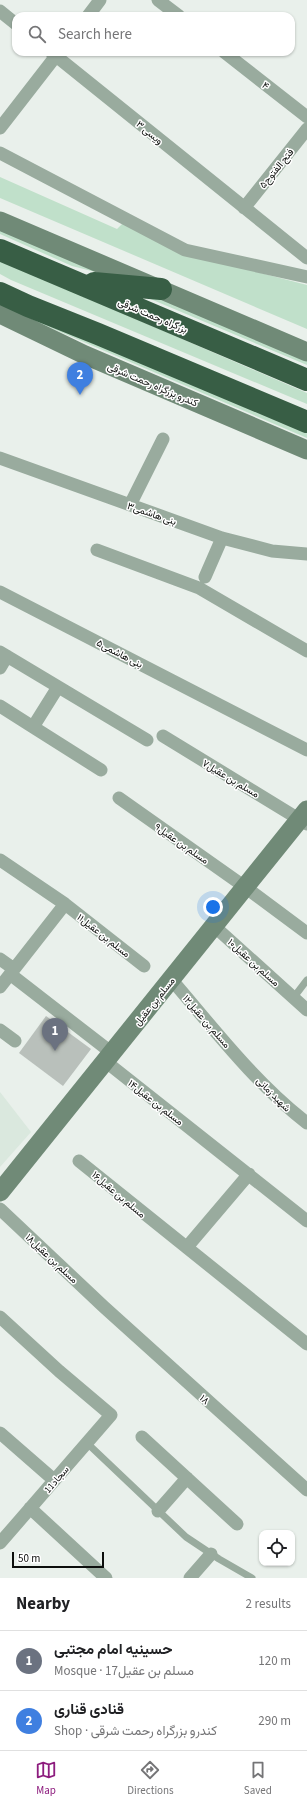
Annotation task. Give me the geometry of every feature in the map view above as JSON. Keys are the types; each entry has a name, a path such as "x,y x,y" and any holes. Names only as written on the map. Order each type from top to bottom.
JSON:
{"highway":[{"name":"بزرگراه رحمت شرقی","path":"0,250 307,380"},
{"path":"73,281 161,289"},
{"path":"0,293 307,422"},
{"path":"0,300 28,306"}],"main road":[{"path":"0,221 307,352"},
{"name":"کندرو بزرگراه رحمت شرقی","path":"0,314 85,355 307,450"},
{"name":"مسلم بن عقیل","path":"0,1192 245,887 305,818"}],"street":[{"path":"91,12 100,0"},
{"path":"158,0 173,12"},
{"path":"0,11 12,21"},
{"path":"0,128 54,56"},
{"name":"ویسی ۳","path":"60,56 307,258"},
{"name":"۴","path":"229,56 307,118"},
{"name":"فتح الفتوح۵","path":"244,208 307,129"},
{"path":"0,153 185,250 307,277"},
{"path":"130,505 163,439"},
{"name":"بنی هاشمی۳","path":"0,458 222,538 272,551 307,554"},
{"path":"204,577 222,538"},
{"path":"97,550 199,588 289,639 307,651"},
{"name":"بنی هاشمی۵","path":"0,592 240,714 307,750"},
{"path":"0,668 3,654 147,740"},
{"path":"33,727 58,687"},
{"path":"0,706 101,770"},
{"name":"مسلم بن عقیل۷","path":"163,736 305,818"},
{"name":"مسلم بن عقیل۹","path":"119,798 245,887 307,933"},
{"name":"مسلم بن عقیل۱۱","path":"0,860 65,904 144,966"},
{"path":"0,987 65,904"},
{"name":"مسلم بن عقیل۱۰","path":"214,926 307,1010"},
{"name":"مسلم بن عقیل۱۴","path":"0,959 12,972 108,1057 207,1142 307,1221"},
{"name":"مسلم بن عقیل۱۲","path":"171,979 243,1063"},
{"path":"0,1030 15,1041"},
{"name":"شهید زمانی","path":"243,1063 292,1111 307,1123"},
{"name":"مسلم بن عقیل۱۶","path":"79,1161 159,1227 187,1247 307,1344"},
{"path":"187,1247 249,1174"},
{"name":"مسلم بن عقیل۱۸","path":"0,1209 104,1307"},
{"name":"۱۸","path":"104,1307 307,1490"},
{"name":"11سجاد","path":"0,1317 59,1371 111,1415 0,1543"},
{"path":"0,1433 54,1480"},
{"path":"142,1437 237,1524"},
{"path":"158,1511 187,1478"},
{"path":"30,1508 106,1578"},
{"path":"190,1578 211,1554"}],"lane":[{"path":"294,997 307,980"},
{"path":"87,1443 186,1537 211,1554 252,1578"}],"shaded area":[{"path":"0,1092 31,1132 0,1167"}],"green space":[{"path":"0,177 117,229 124,222 176,251 307,285 307,329 0,198"},
{"path":"0,223 123,279 72,266 0,234"},
{"path":"0,260 307,393 307,404 11,280 0,274"},
{"path":"141,295 162,297 307,359 307,365"},
{"path":"0,306 21,311 307,433 307,438"}],"building":[{"path":"46,1016 91,1049 63,1086 19,1053"}],"place":[{"name":"قنادی قناری","path":"80,395"},
{"name":"حسینیه امام مجتبی","path":"55,1051"}]}
